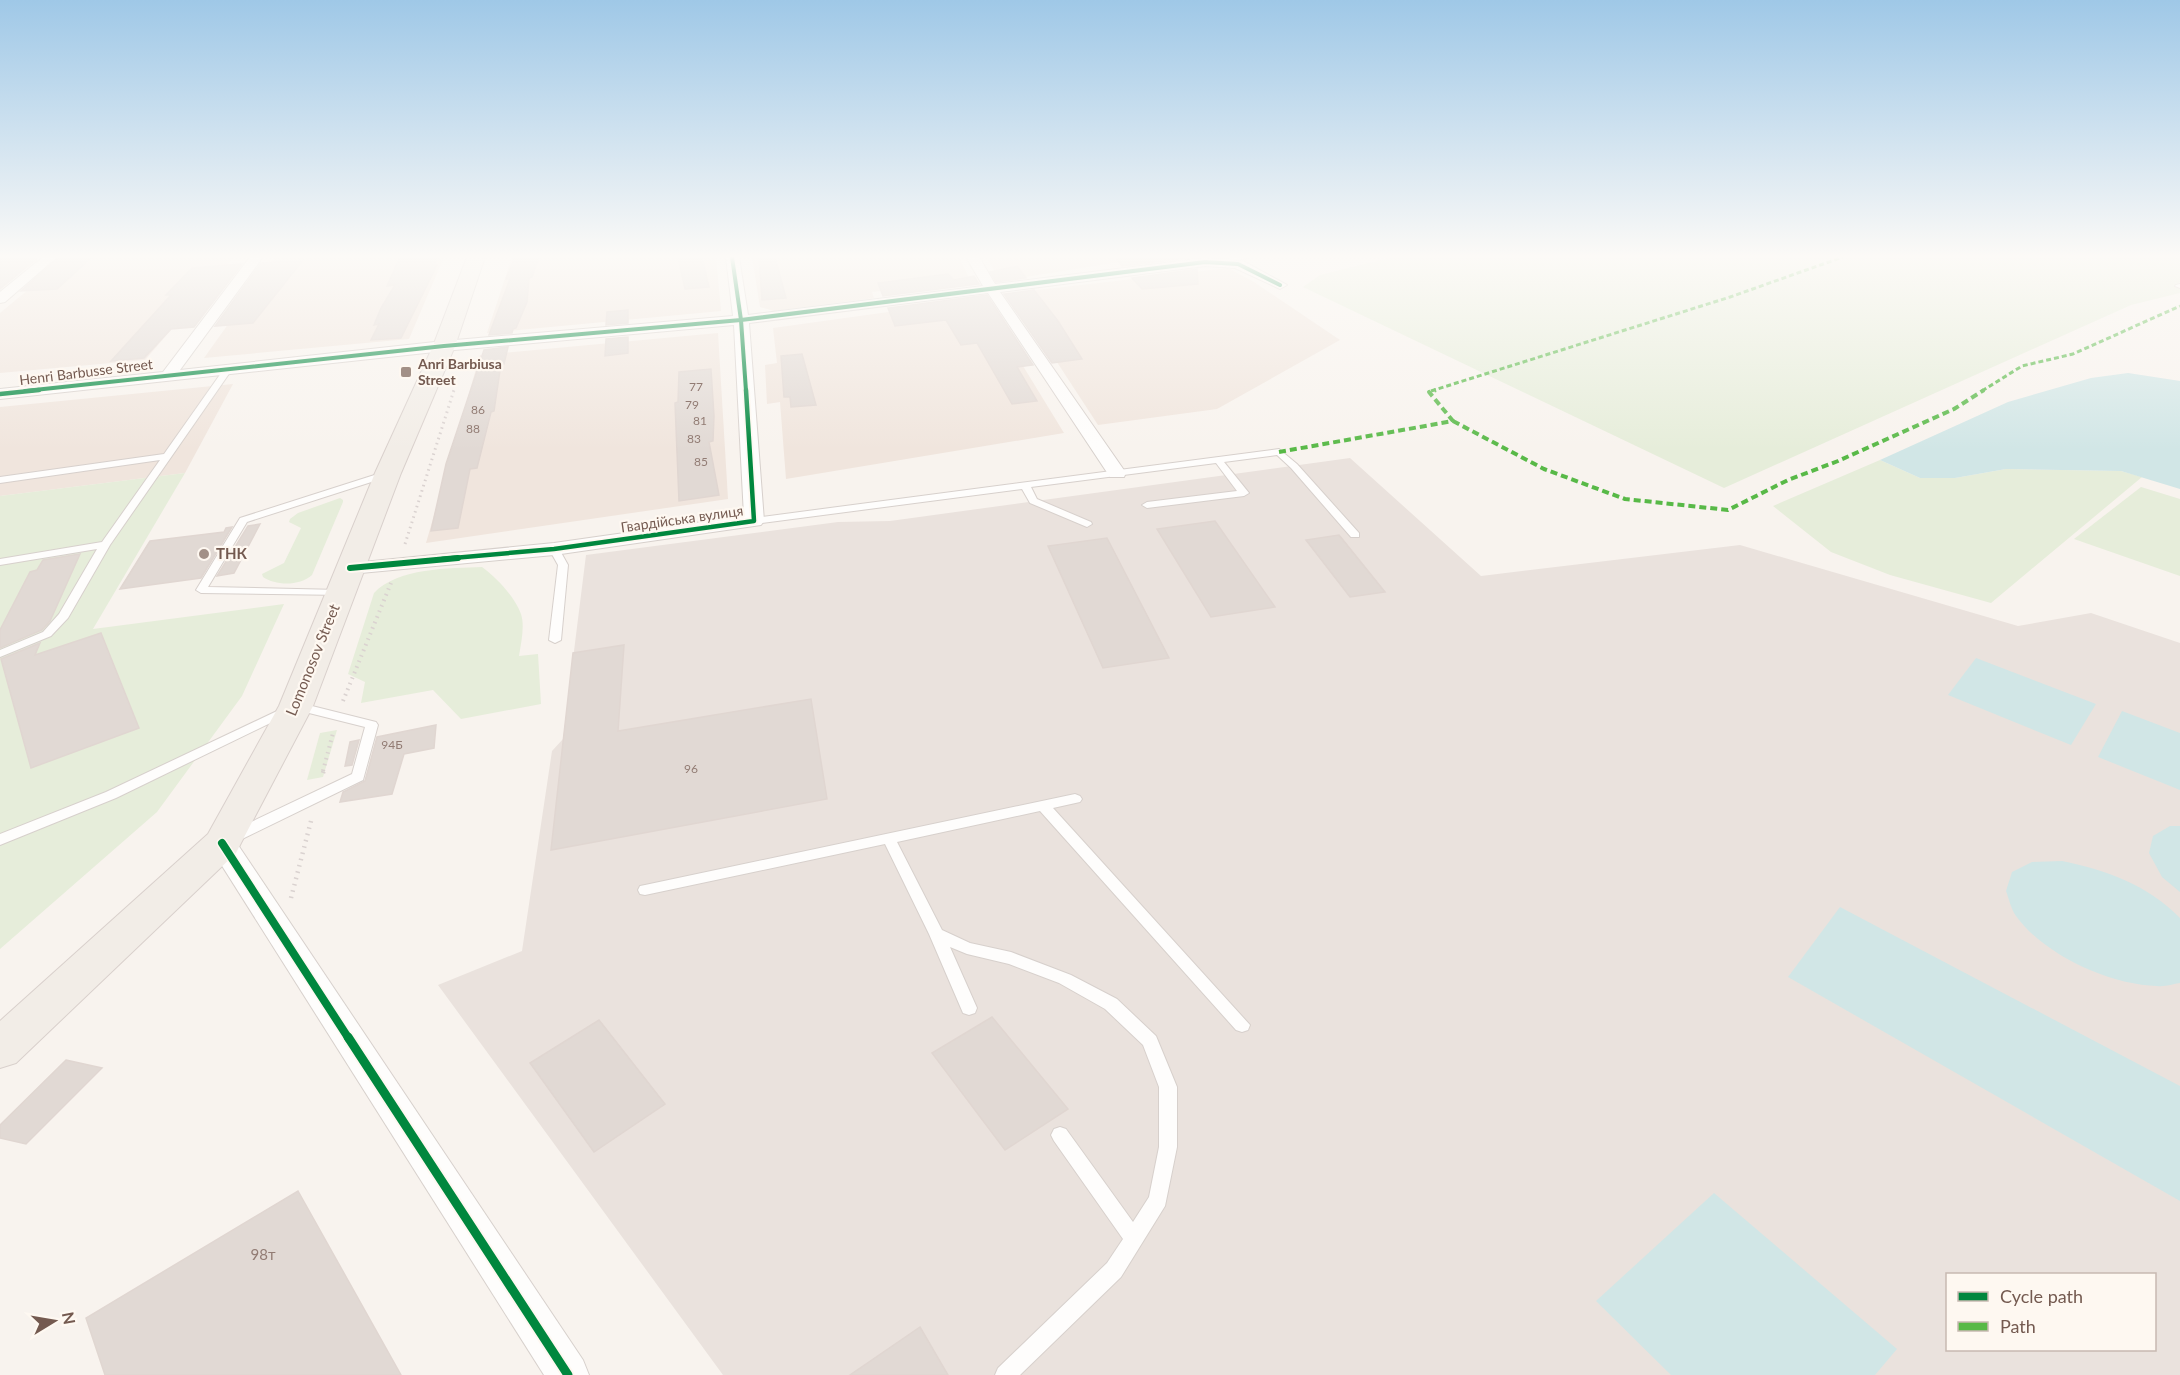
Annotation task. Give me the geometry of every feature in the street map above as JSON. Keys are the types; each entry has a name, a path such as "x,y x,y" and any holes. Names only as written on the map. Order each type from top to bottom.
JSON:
{"main road":[{"name":"Lomonosov Street","path":"0,1049 222,843 296,706 388,473 453,321"}],"street":[{"path":"169,374 208,321"},
{"name":"Henri Barbusse Street","path":"0,394 444,346 728,321"},
{"name":"Гвардійська вулиця","path":"345,581 399,564 554,549 754,521 741,321"},
{"path":"1014,321 1118,473"},
{"path":"222,843 568,1375"}],"lane":[{"path":"0,654 47,634 64,616 105,544 229,368"},
{"path":"754,521 1278,452 1294,465 1355,535"},
{"path":"0,480 167,456"},
{"path":"1147,505 1244,493 1218,460"},
{"path":"345,581 201,590 243,520 388,473"},
{"path":"1026,486 1033,501 1087,524"},
{"path":"0,562 105,544"},
{"path":"554,549 562,565 555,640"},
{"path":"0,840 111,795 296,706 372,725 358,777 222,843"},
{"path":"645,890 1075,799"},
{"path":"1043,806 1242,1025"},
{"path":"889,839 937,934 969,1008"},
{"path":"937,934 967,948 1011,958 1065,979 1111,1004 1150,1041 1168,1087 1168,1148 1158,1200 1114,1270 1005,1375"},
{"path":"1060,1136 1134,1239"}],"path":[{"path":"281,935 337,716 399,564 455,388"}],"shaded area":[{"path":"0,321 179,321 145,360 0,373"},
{"path":"230,321 417,321 409,339 204,358"},
{"path":"491,321 613,321 487,333"},
{"path":"822,321 996,321 1064,433 786,479 780,402 767,404 765,365 777,363 773,328"},
{"path":"1030,321 1312,321 1340,340 1217,409 1098,425"},
{"path":"718,333 728,499 426,543 480,355"},
{"path":"2128,373 2180,381 2180,489 2121,471 2006,469 1955,478 1920,478 1880,460 2008,402 2091,378"},
{"path":"233,384 185,473 0,496 0,407"},
{"path":"1350,458 1481,576 1740,545 2018,626 2091,613 2180,643 2180,1375 723,1375 438,985 522,951 552,751 563,739 586,555 838,522 890,521"},
{"path":"1976,658 2096,704 2071,745 1948,695"},
{"path":"2122,711 2180,733 2180,790 2098,757"},
{"path":"2170,826 2180,826 2180,892 2162,877 2149,853 2153,836"},
{"path":"2062,861 2126,880 2154,896 2180,918 2180,983 2166,986 2139,984 2099,974 2061,955 2028,930 2014,913 2006,891 2012,872 2032,862"},
{"path":"1840,907 2180,1086 2180,1201 1788,977"},
{"path":"1714,1193 1897,1349 1875,1375 1671,1375 1596,1301"}],"green space":[{"path":"1375,321 2095,321 1724,488"},
{"path":"1880,460 1920,478 1955,478 2006,469 2121,471 2142,477 1991,603 1890,575 1831,552 1773,506"},
{"path":"185,473 93,629 284,604 242,696 157,812 0,949 0,496"},
{"path":"2141,487 2180,499 2180,576 2074,539"},
{"path":"340,498 343,502 312,575 295,583 274,582 263,577 262,574 284,563 301,528 289,522 290,519 298,513"},
{"path":"482,567 504,588 521,614 523,629 519,656 538,654 541,704 461,719 433,690 361,703 365,682 348,674 374,593 384,585 410,574 440,569"},
{"path":"337,730 323,777 307,780 320,733"}],"building":[{"path":"147,321 198,321 194,327 171,329 144,358 111,361"},
{"path":"219,321 254,321 253,323 215,326"},
{"path":"376,321 409,321 401,338 371,340 379,324 374,325"},
{"path":"494,321 519,321 512,333 489,335"},
{"path":"606,321 628,321 628,323 606,325"},
{"path":"893,321 936,321 895,326"},
{"path":"947,321 1004,321 1033,365 1017,367 1037,401 1012,404 977,343 961,345"},
{"path":"1023,321 1058,321 1082,359 1052,363"},
{"path":"628,337 628,353 605,356 606,339"},
{"path":"508,347 504,364 501,364 494,411 491,412 477,468 470,469 458,528 431,531 446,464 484,350"},
{"path":"802,354 816,405 791,407 790,397 784,397 781,356"},
{"path":"711,369 714,416 713,441 709,442 719,495 679,501 675,403 678,402 679,372"},
{"path":"1215,521 1275,607 1211,617 1157,529"},
{"path":"260,524 234,573 217,576 248,526"},
{"path":"232,527 201,578 120,589 150,541 224,532 226,528"},
{"path":"1339,535 1385,592 1350,597 1306,540"},
{"path":"1107,538 1169,658 1103,668 1048,546"},
{"path":"80,554 50,621 42,630 0,648 0,630 30,572 37,570 43,560"},
{"path":"101,633 139,728 31,768 1,659 40,643 35,655"},
{"path":"624,645 618,731 811,699 827,799 551,850 573,653"},
{"path":"436,725 434,748 404,754 392,794 340,802 343,792 365,781 377,737"},
{"path":"359,740 352,765 345,766 350,742"},
{"path":"992,1017 1068,1109 1005,1150 932,1053"},
{"path":"599,1020 665,1104 594,1152 530,1063"},
{"path":"66,1060 102,1068 26,1144 0,1138 0,1125"},
{"path":"298,1191 401,1375 105,1375 86,1318"},
{"path":"920,1327 948,1375 850,1375"}],"marked path":[{"path":"1279,452 1453,421 1429,392 1653,321"},
{"path":"1453,421 1544,469 1625,499 1728,510 1788,480 1838,461 1954,409 2022,366 2073,354 2143,321"}],"cycle path":[{"path":"0,394 444,346 728,321"},
{"path":"350,568 554,549 754,521 741,321"},
{"path":"222,843 568,1375"}],"place":[{"name":"Anri Barbiusa Street","path":"406,372"},
{"name":"ТНК","path":"204,554"}]}
